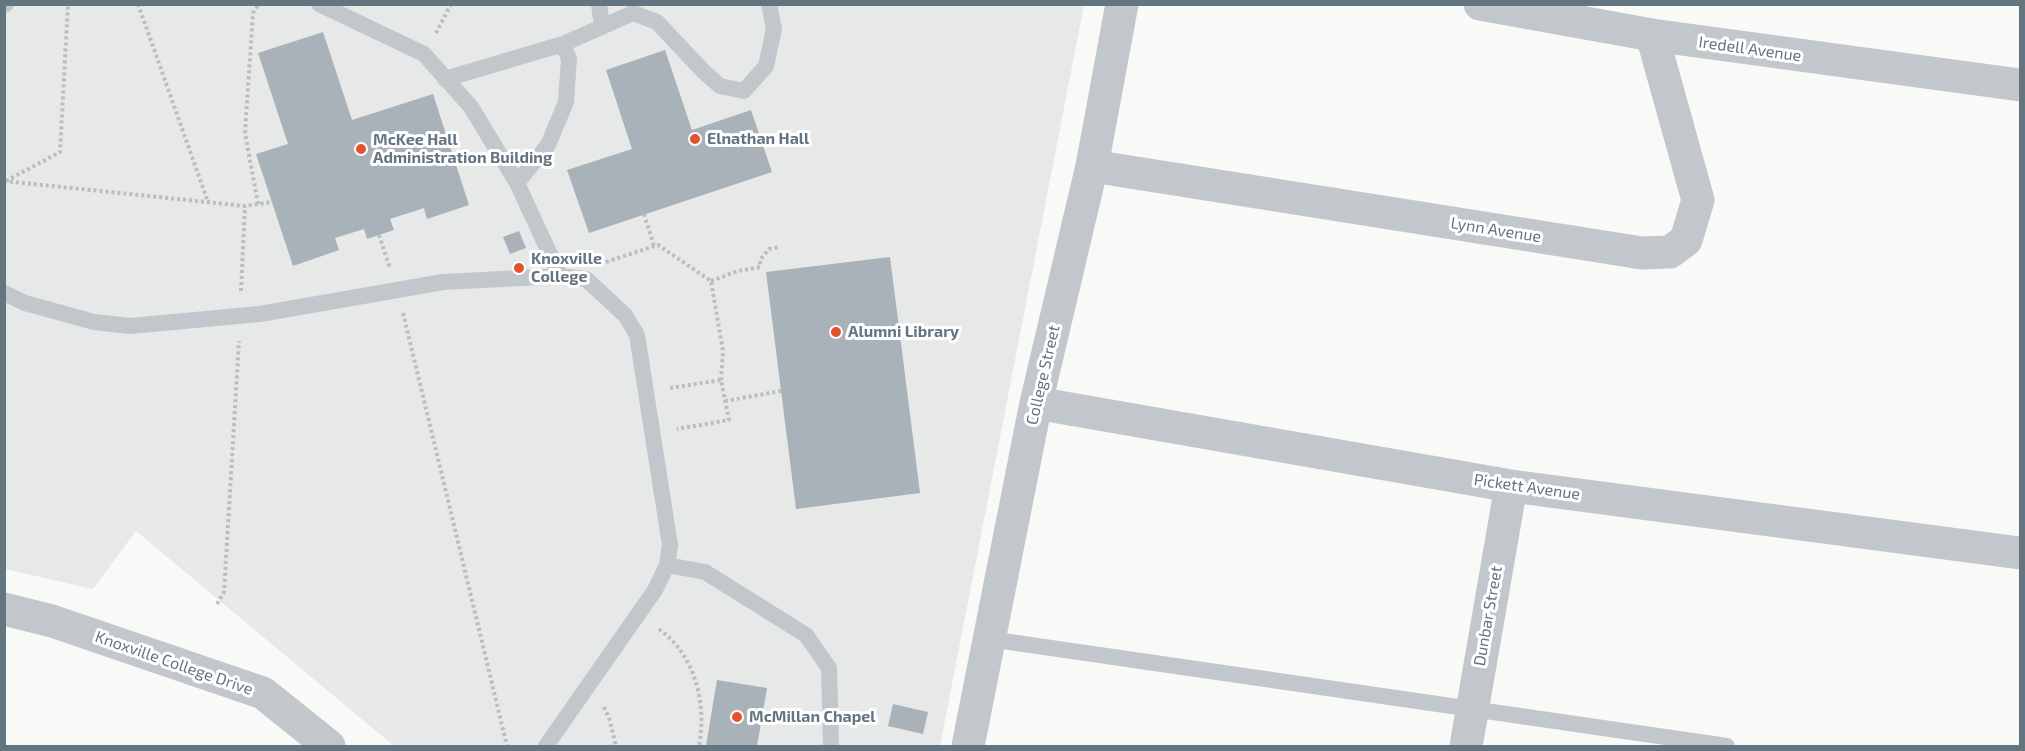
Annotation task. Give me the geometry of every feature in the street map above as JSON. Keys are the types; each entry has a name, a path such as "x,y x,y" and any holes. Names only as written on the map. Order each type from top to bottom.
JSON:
{"street":[{"name":"College Street","path":"968,747 1036,403 1092,166 1122,4"},
{"name":"Iredell Avenue","path":"1480,4 1652,35 2020,86"},
{"name":"Lynn Avenue","path":"1092,166 1642,253 1670,252 1686,240 1698,200 1652,35"},
{"name":"Pickett Avenue","path":"1036,403 1511,486 2020,553"},
{"name":"Dunbar Street","path":"1466,747 1511,486"},
{"name":"Knoxville College Drive","path":"4,609 52,621 263,693 329,747"}],"lane":[{"path":"319,4 424,54 471,107 517,183 560,276"},
{"path":"599,4 602,27"},
{"path":"445,78 563,44 633,13 657,22 720,86 744,91 766,66 774,29 769,4"},
{"path":"517,183 548,145 566,102 569,59 563,44"},
{"path":"4,293 25,303 94,322 130,326 260,314 443,282 560,276 586,279 625,315 637,335 670,545 667,565 655,590 546,747"},
{"path":"667,565 705,572 806,635 830,668 831,747"},
{"path":"989,639 1727,747"}],"path":[{"path":"5,181 60,152 68,4"},
{"path":"138,4 208,202"},
{"path":"258,204 245,133 253,13 259,4"},
{"path":"424,54 451,4"},
{"path":"5,181 245,206 272,202"},
{"path":"217,604 224,592 245,206"},
{"path":"644,214 654,246"},
{"path":"379,235 398,290 507,747"},
{"path":"586,279 596,266 658,245 711,281 723,351 721,380 729,420 653,433"},
{"path":"711,281 738,271 760,267 759,260 769,249 780,247"},
{"path":"646,392 721,380"},
{"path":"725,401 781,391"},
{"path":"638,614 667,635 688,660 698,686 699,747"},
{"path":"592,680 609,718 616,747"}],"shaded area":[{"name":"Knoxville College","path":"5,5 1084,5 940,746 394,746 136,531 93,589 5,569"}],"building":[{"name":"McKee Hall Administration Building","path":"323,32 352,120 433,94 469,205 427,219 424,208 390,219 394,230 367,239 364,229 335,238 339,250 293,266 256,154 288,144 258,53"},
{"name":"Elnathan Hall","path":"665,50 692,130 751,110 772,172 589,233 567,170 632,149 606,70"},
{"path":"519,231 526,248 510,254 503,237"},
{"name":"Alumni Library","path":"890,257 920,493 796,509 766,272"},
{"name":"McMillan Chapel","path":"717,680 767,688 757,746 706,746"},
{"path":"893,704 928,712 923,734 888,726"}],"place":[{"name":"Elnathan Hall","path":"695,139"},
{"name":"McKee Hall Administration Building","path":"361,149"},
{"name":"Knoxville College","path":"519,268"},
{"name":"Alumni Library","path":"836,332"},
{"name":"McMillan Chapel","path":"737,717"}]}
